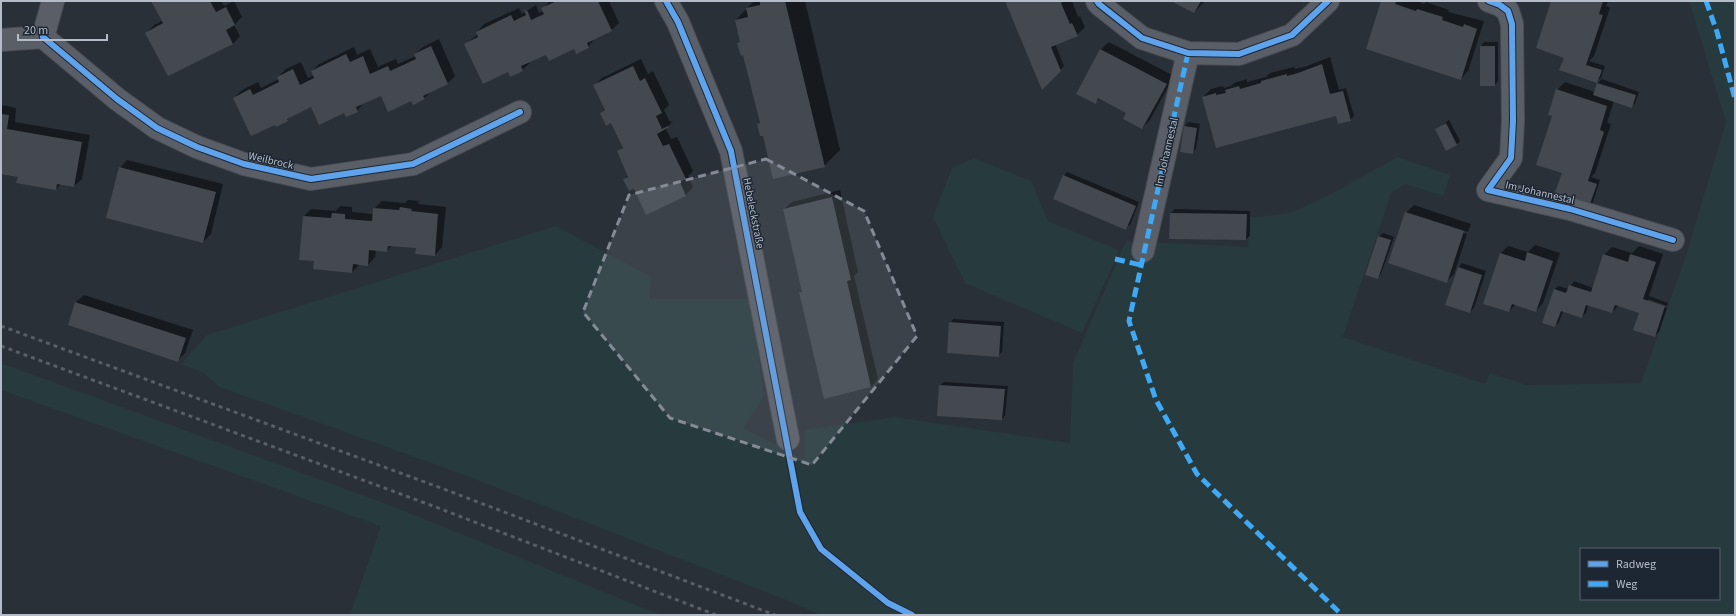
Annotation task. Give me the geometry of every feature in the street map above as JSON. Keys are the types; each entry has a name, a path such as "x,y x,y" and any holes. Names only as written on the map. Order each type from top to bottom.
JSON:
{"street":[{"path":"1,40 43,37 53,1"},
{"name":"Hebeleckstraße","path":"666,1 678,22 731,151 788,439"},
{"path":"1097,1 1142,38 1188,53 1239,54 1292,35 1328,1"},
{"name":"Im Johannestal","path":"1489,1 1500,5 1508,11 1512,24 1513,121 1511,158 1488,190 1570,209 1673,240"},
{"name":"Weilbrock","path":"43,37 117,99 157,128 197,147 244,164 311,179 413,164 520,112"},
{"name":"Im Johannestal","path":"1143,252 1188,53"}],"highlighted area":[{"path":"766,159 864,211 917,336 812,465 670,418 583,312 629,195"}],"green space":[{"path":"1689,1 1735,1 1735,615 820,615 784,599 459,473 220,387 202,372 181,364 207,335 556,226 651,277 649,299 751,299 764,396 743,428 805,460 805,430 894,417 1070,443 1073,363 1126,241 1248,247 1249,218 1290,213 1326,197 1397,157 1450,175 1443,196 1405,184 1391,193 1343,337 1485,384 1490,373 1526,385 1641,383 1686,255 1726,122"},
{"path":"974,158 1031,181 1048,221 1118,250 1113,265 1082,333 965,283 933,217 952,168"},
{"path":"1,363 392,506 661,615 350,615 381,526 1,390"}],"building":[{"path":"151,1 210,1 216,12 226,7 235,25 226,30 233,44 168,76 145,33 163,23"},
{"path":"557,1 598,1 612,31 587,43 589,48 576,54 574,49 549,61 546,55 521,66 523,71 510,77 508,72 483,84 464,44 478,37 476,32 511,15 514,21 526,15 524,9 528,12 531,20 544,14 541,8"},
{"path":"760,1 785,1 825,167 773,179 763,136 760,136 757,124 760,123 743,55 741,56 737,43 740,42 735,20 748,17 746,8 760,5"},
{"path":"1005,1 1063,1 1061,3 1070,24 1072,23 1078,36 1051,47 1061,71 1042,90"},
{"path":"1171,1 1201,1 1194,13"},
{"path":"1381,1 1393,1 1396,2 1395,4 1416,11 1417,9 1443,17 1442,20 1463,27 1464,24 1477,29 1461,80 1366,49"},
{"path":"1551,1 1603,1 1599,14 1603,15 1586,65 1602,70 1597,83 1559,70 1564,58 1536,48"},
{"path":"431,46 448,84 423,96 425,99 413,105 411,101 388,112 381,96 356,107 358,112 346,117 344,113 319,125 311,107 287,119 288,121 276,127 275,125 251,136 233,98 250,89 253,95 279,82 277,77 293,69 300,85 314,78 311,71 346,54 350,62 363,56 370,74 388,66 390,71 416,59 414,54"},
{"path":"1480,46 1495,46 1495,86 1480,86"},
{"path":"1100,49 1167,84 1142,129 1123,119 1126,113 1098,98 1096,104 1076,94"},
{"path":"1322,64 1330,94 1343,91 1351,121 1338,124 1336,116 1216,148 1202,97 1216,93 1216,95 1226,93 1225,90 1239,86 1240,89 1261,83 1261,81 1287,74 1287,76 1298,73"},
{"path":"633,66 640,81 645,78 662,113 656,116 662,129 668,126 669,127 657,134 663,146 669,144 686,179 680,182 686,196 646,215 634,189 629,191 623,179 628,177 617,151 623,148 611,123 606,126 600,113 605,110 593,85"},
{"path":"1597,83 1636,95 1632,108 1593,95"},
{"path":"1556,89 1607,106 1600,130 1604,132 1588,181 1597,184 1589,207 1554,195 1562,173 1536,165 1552,116 1548,115"},
{"path":"1,114 9,115 7,129 82,142 74,187 57,184 56,190 16,183 18,177 1,174"},
{"path":"1446,123 1457,145 1446,151 1435,129"},
{"path":"1184,126 1197,128 1193,154 1180,152"},
{"path":"119,167 216,192 203,243 106,218"},
{"path":"1063,175 1136,206 1126,230 1053,199"},
{"path":"832,197 851,280 847,281 871,387 824,399 799,292 802,292 783,209"},
{"path":"400,207 412,209 411,211 438,214 435,256 415,254 416,248 388,246 387,252 369,250 368,266 353,264 352,273 313,269 314,261 299,260 303,216 331,218 332,213 345,214 345,219 372,221 373,208 399,210"},
{"path":"1405,212 1464,231 1447,283 1388,263"},
{"path":"1170,213 1247,214 1246,240 1169,239"},
{"path":"1378,236 1391,240 1378,279 1365,275"},
{"path":"1527,252 1553,261 1536,312 1512,304 1509,312 1483,304 1500,253 1525,261"},
{"path":"1603,254 1628,262 1630,254 1656,262 1643,299 1665,306 1655,337 1633,330 1639,313 1615,305 1612,313 1586,305 1582,318 1561,311 1555,327 1542,323 1554,289 1566,293 1569,285 1591,292"},
{"path":"1458,267 1482,275 1470,313 1445,305"},
{"path":"75,302 186,338 178,362 68,325"},
{"path":"949,322 1001,326 999,357 947,353"},
{"path":"939,385 1005,389 1002,420 937,416"}],"railway":[{"path":"1,326 441,488 775,615"},
{"path":"1,346 433,506 716,615"}],"marked path":[{"path":"1706,1 1717,32 1735,99"},
{"path":"1188,53 1129,321 1156,400 1197,474 1342,615"},
{"path":"1115,259 1141,265"}],"cycle path":[{"path":"666,1 678,22 731,151 800,512 821,549 888,603 912,615"},
{"path":"1097,1 1142,38 1188,53 1239,54 1292,35 1328,1"},
{"path":"1489,1 1500,5 1508,11 1512,24 1513,121 1511,158 1488,190 1570,209 1673,240"},
{"path":"43,37 117,99 157,128 197,147 244,164 311,179 413,164 520,112"}]}
